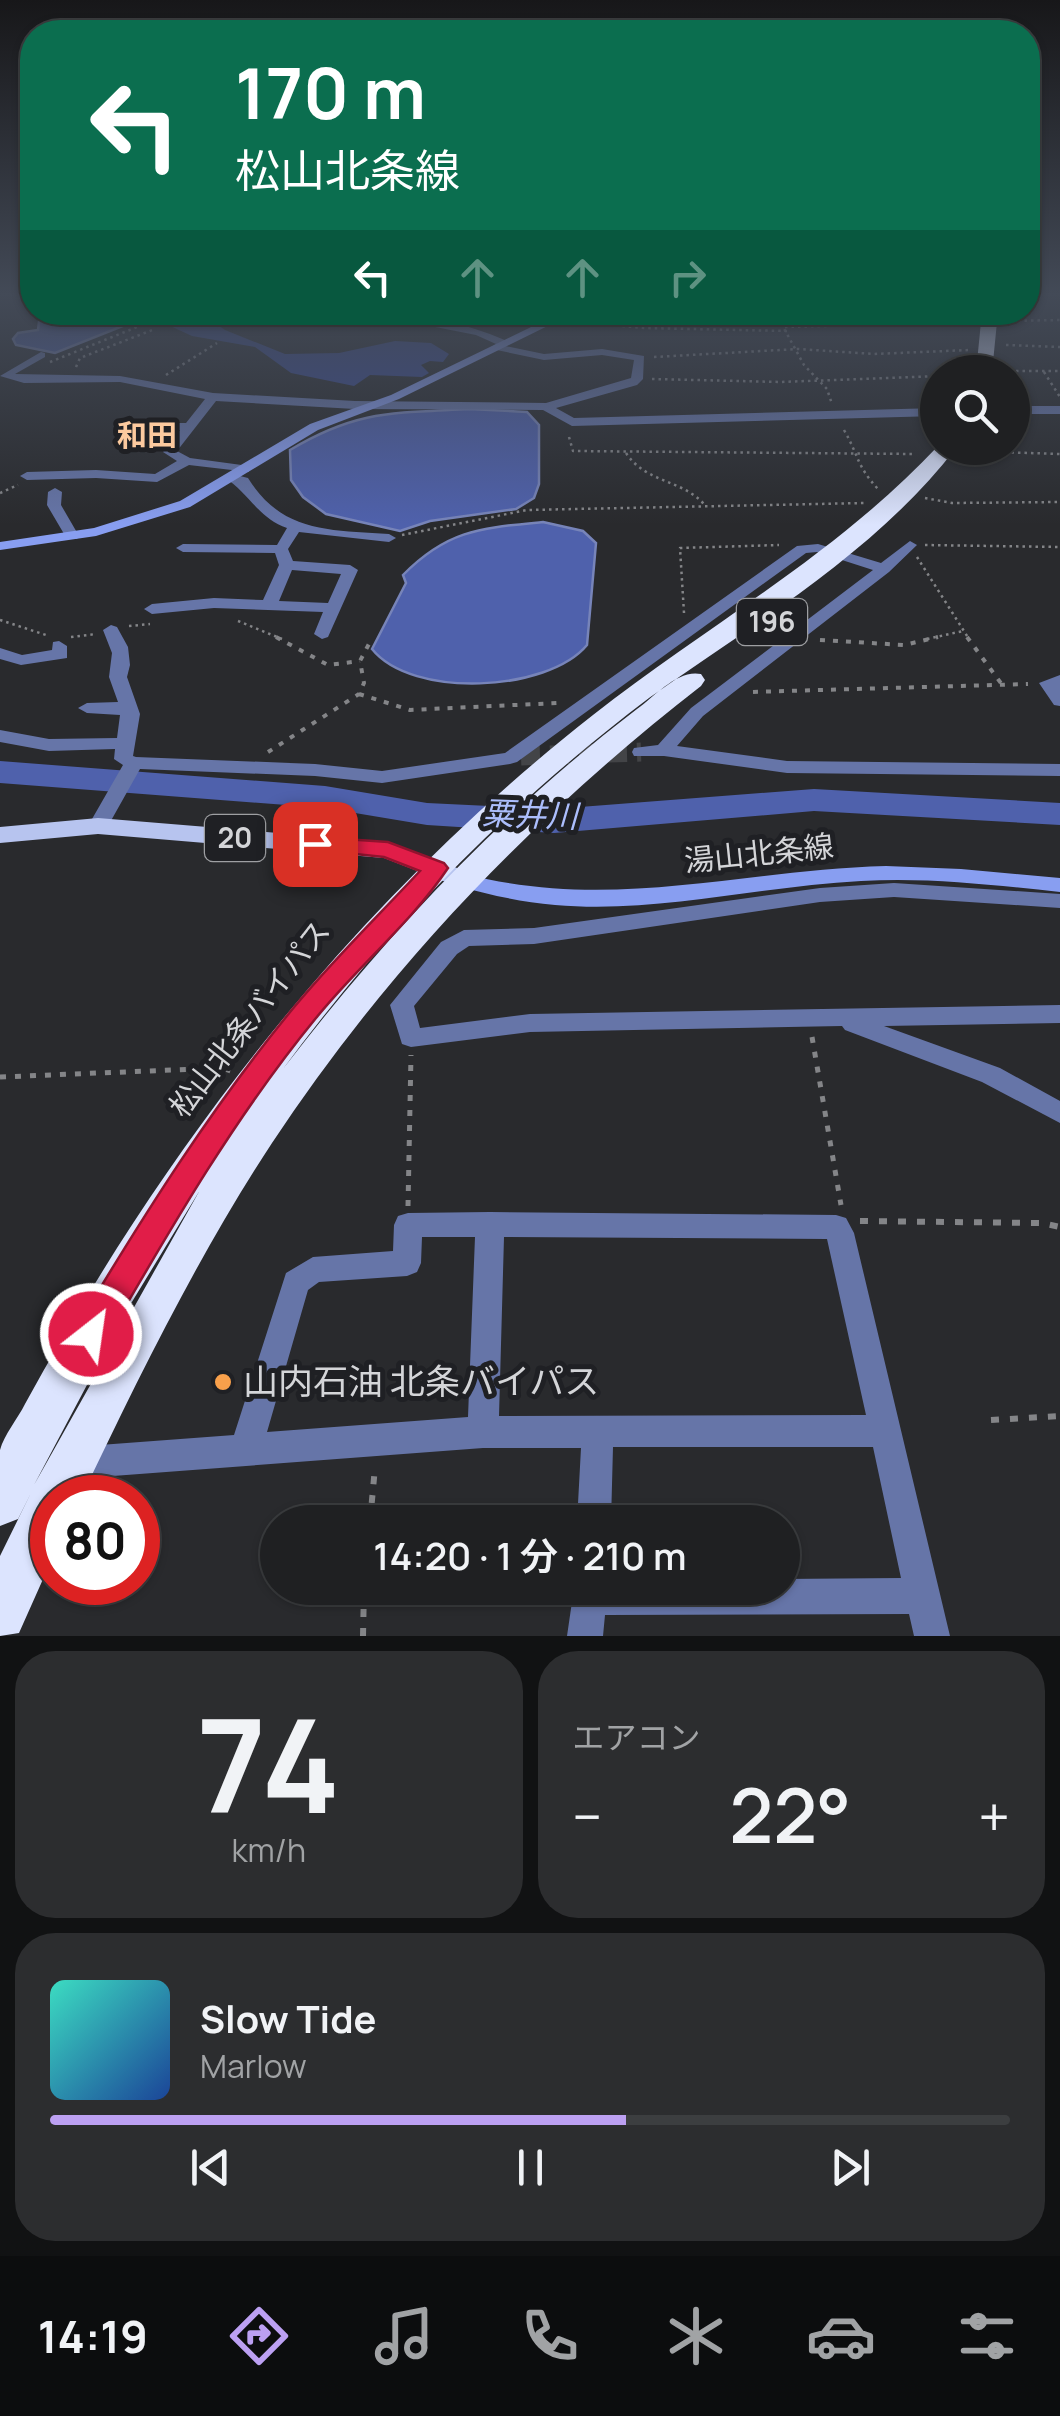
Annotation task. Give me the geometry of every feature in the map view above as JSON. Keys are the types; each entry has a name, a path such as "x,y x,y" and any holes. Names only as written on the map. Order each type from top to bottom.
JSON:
{"highway":[{"name":"松山北条バイパス","path":"0,1500 163,1212 306,1011 451,875 480,843 533,767 663,702 845,556 940,465"},
{"name":"松山北条バイパス","path":"845,556 905,501"},
{"name":"松山北条バイパス","path":"67,1475 204,1218 274,1108 344,1020 447,929 451,875"},
{"name":"松山北条バイパス","path":"0,1614 30,1551"}],"main road":[{"name":"20","path":"0,835 98,826 388,850 451,875"}],"street":[{"path":"8,372 5,374 24,380 120,379 213,397 376,405 546,407 614,391 637,379 638,372"},
{"path":"0,546 72,536 158,514 238,474 314,426 376,405 443,372"},
{"path":"213,397 168,452 238,474 248,496 270,517 294,527 389,538"},
{"path":"546,407 572,422 920,412"},
{"path":"1030,410 1060,410"},
{"path":"157,422 189,424"},
{"path":"144,439 157,426 189,424"},
{"path":"27,476 96,474 158,478 187,460"},
{"path":"55,492 54,505 72,536"},
{"path":"269,605 294,527"},
{"path":"664,750 697,712 884,569 910,544"},
{"path":"111,630 120,646 122,667 118,678 129,699 131,714 123,759 133,765 315,770 382,777 533,767 575,710 809,546 884,569"},
{"path":"183,548 284,557 350,570 333,608 317,630"},
{"path":"159,610 269,605 333,608"},
{"path":"0,654 33,659 61,654 59,646"},
{"path":"1054,681 1060,701"},
{"path":"87,708 120,707 131,714"},
{"path":"0,736 49,746 125,743"},
{"path":"641,752 664,750 787,768 1060,770"},
{"path":"98,826 133,765"},
{"name":"湯山北条線","path":"451,875 500,894 568,898 704,891 862,874 959,875 1060,885"},
{"path":"1060,901 894,890 820,895 534,936 447,929 449,948 402,1005 411,1038 530,1023 1060,1014"},
{"path":"842,1019 991,1075 1060,1113"},
{"path":"482,1432 490,1224"},
{"path":"246,1448 296,1282 313,1270 408,1262 408,1225 836,1226 932,1636"},
{"path":"120,1475 246,1448 482,1432 885,1431"},
{"path":"595,1505 598,1432"},
{"path":"800,1595 923,1596"},
{"path":"585,1636 589,1605"}],"path":[{"path":"74,380 76,372"},
{"path":"150,385 170,372"},
{"path":"810,372 832,397 834,414 856,454 858,468 882,492 905,501"},
{"path":"1044,372 1060,397"},
{"path":"637,379 821,381 920,377"},
{"path":"572,422 566,424 573,451 920,452"},
{"path":"626,453 641,475 692,490 704,504"},
{"path":"1030,453 1060,454"},
{"path":"389,538 528,510 704,504 1060,502"},
{"path":"910,544 1060,547"},
{"path":"910,544 963,631 1003,686"},
{"path":"686,631 680,548 809,546"},
{"path":"0,620 73,638 111,630 159,610"},
{"path":"228,616 290,644 320,665 338,668 360,662"},
{"path":"795,638 904,645 963,631"},
{"path":"251,770 267,752 359,694 364,683 360,662 371,640"},
{"path":"725,691 1003,686 1054,681"},
{"path":"359,694 410,710 560,702 575,710"},
{"path":"809,1020 842,1213"},
{"path":"408,1225 411,1038"},
{"path":"0,1077 222,1068 255,1078"},
{"path":"853,1221 923,1218 1042,1222 1060,1227"},
{"path":"992,1420 1060,1416"},
{"path":"371,1505 377,1442"},
{"path":"363,1636 364,1605"}],"shaded area":[{"path":"291,373 429,373 422,377 370,375 354,386"},
{"path":"469,409 527,412 539,425 539,484 534,498 516,509 430,521 400,531 326,514 303,497 291,480 290,450 336,427 397,413"},
{"path":"543,522 583,531 596,543 587,645 568,661 512,680 447,682 391,665 372,649 406,583 403,575 435,548 484,529"}],"waterway":[{"name":"粟井川","path":"0,772 325,797 427,814 554,821 814,800 1060,814"}],"tunnel":[{"path":"521,756 641,752"}],"place":[{"name":"山内石油 北条バイパス","path":"223,1382"}],"district":[{"name":"和田","path":"147,436"}],"route":[{"path":"91,1334 163,1212 236,1102 306,1011 436,868 388,850 315,844"}]}
